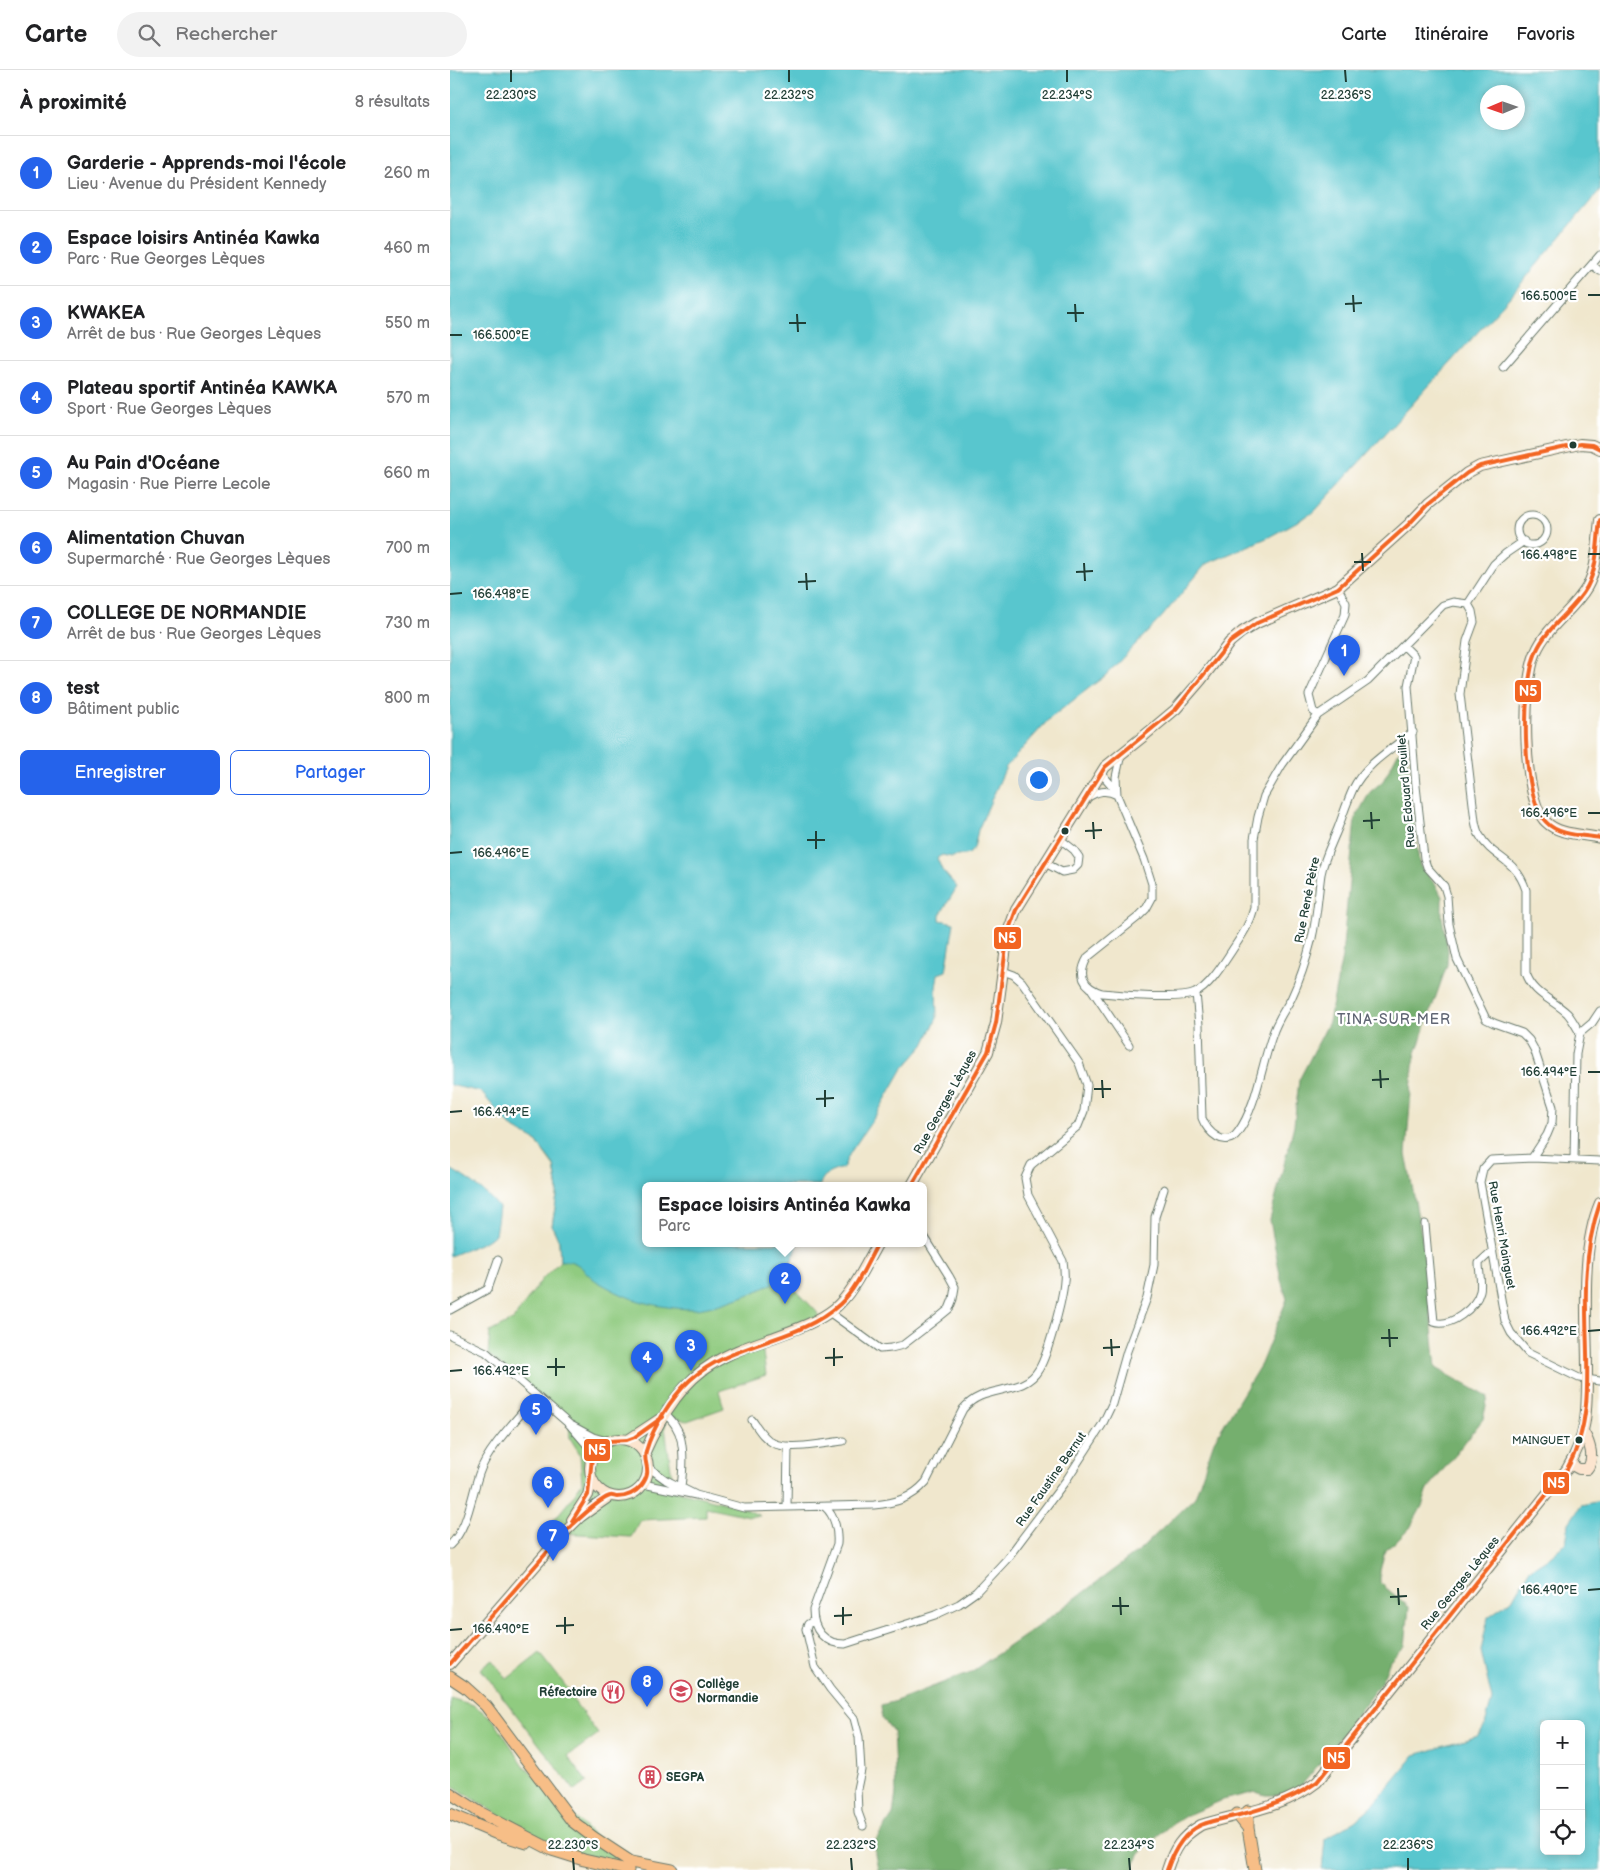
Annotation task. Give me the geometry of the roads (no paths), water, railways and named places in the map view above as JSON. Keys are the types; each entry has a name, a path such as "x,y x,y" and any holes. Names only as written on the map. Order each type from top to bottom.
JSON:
{"main road":[{"name":"Rue Georges Lèques","path":"914,1182 988,1052 996,1023 1011,923 1016,910 1105,767 1176,708 1187,697 1230,642 1242,632 1257,623 1338,588 1409,524 1428,504 1468,473 1480,466 1580,444 1592,445 1600,449"},
{"path":"1600,520 1592,575 1587,586 1549,631 1536,653 1528,687 1526,718 1528,763 1539,811 1546,822 1556,829 1600,838"},
{"name":"Rue Georges Lèques","path":"1167,1870 1176,1847 1201,1825 1279,1804 1296,1797 1317,1782 1570,1464 1580,1446 1584,1433 1587,1380 1588,1253 1591,1228 1600,1203"},
{"path":"644,1454 664,1416 688,1383 713,1363 804,1326 829,1312 849,1293 876,1247"},
{"path":"628,1440 664,1416"},
{"path":"1570,1464 1581,1470 1587,1469 1590,1464 1590,1448 1584,1433"},
{"path":"628,1440 638,1446 644,1454 648,1467 646,1476 643,1484 629,1495 620,1497 610,1496 599,1489 592,1479 590,1470 594,1454 599,1446 607,1441 628,1440"},
{"path":"563,1534 588,1495 592,1479"},
{"path":"450,1664 563,1534 580,1517 610,1496"},
{"path":"450,1677 465,1687 486,1706 572,1821 593,1838 631,1862 672,1870"},
{"path":"450,1792 481,1813 552,1850"},
{"path":"1242,1813 1248,1828 1255,1870"},
{"path":"450,1814 495,1833 584,1860 628,1870"}],"street":[{"path":"1502,367 1600,255"},
{"path":"1592,265 1600,271"},
{"path":"1531,515 1544,520 1547,529 1545,538 1541,542 1532,544 1524,541 1518,533 1519,523 1526,516 1531,515"},
{"path":"1468,604 1494,564 1524,541"},
{"path":"1318,716 1313,711 1309,694 1345,615 1346,603 1338,588"},
{"path":"1092,990 1102,993 1178,996 1196,993 1215,975 1248,926 1254,908 1254,839 1258,818 1264,796 1282,765 1318,716 1368,681 1443,605 1453,602 1468,604"},
{"path":"1468,604 1472,611 1474,622 1467,641 1460,694 1475,821 1479,836 1509,862 1522,879 1526,890 1526,973 1529,982 1539,994 1568,1014 1580,1033"},
{"name":"Rue Edouard Pouillet","path":"1404,646 1414,656 1408,686 1424,858 1427,867 1444,886 1447,896 1449,924 1457,959 1486,1019 1494,1024 1522,1033 1529,1040 1534,1049 1553,1107 1552,1122 1547,1135 1532,1158"},
{"name":"Rue René Pètre","path":"1196,993 1202,1118 1205,1128 1215,1137 1222,1139 1237,1134 1244,1122 1257,1088 1272,1036 1292,997 1312,939 1326,857 1353,788 1370,767 1413,732"},
{"path":"1117,795 1116,777 1122,752"},
{"path":"1101,773 1112,784 1117,795 1149,874 1152,884 1152,898 1146,909 1138,917 1088,957 1083,966 1082,974 1086,984 1129,1044"},
{"path":"1085,799 1101,791 1117,795"},
{"path":"1045,863 1062,872 1073,870 1078,865 1079,856 1060,839"},
{"path":"643,1484 696,1495 744,1508 891,1504 917,1492 933,1471 963,1409 970,1401 979,1396 1023,1384 1032,1378 1043,1361 1062,1291 1064,1271 1063,1261 1028,1195 1025,1178 1031,1166 1078,1126 1084,1111 1087,1085 1079,1063 1022,982 1014,975 1003,971"},
{"path":"1574,1159 1576,1054 1580,1033 1592,1023 1600,1012"},
{"name":"Rue Henri Mainguet","path":"1600,1161 1532,1158 1491,1160 1483,1169 1480,1182 1505,1321 1511,1333 1528,1352 1579,1378 1600,1381"},
{"name":"Rue Faustine Bernut","path":"813,1621 820,1635 836,1644 845,1644 897,1628 936,1615 959,1604 976,1592 1006,1560 1067,1479 1102,1425 1112,1404 1127,1352 1147,1298 1154,1265 1155,1217 1164,1189"},
{"path":"1425,1224 1434,1322 1438,1324 1457,1318 1472,1308 1480,1291 1479,1263 1493,1250"},
{"path":"829,1312 880,1349 902,1345 949,1309 953,1299 955,1287 927,1241"},
{"path":"450,1310 488,1289 498,1260"},
{"path":"450,1335 486,1352 569,1424 594,1454"},
{"path":"450,1545 456,1539 466,1518 479,1474 491,1452 536,1396"},
{"path":"664,1416 677,1428 682,1445 684,1469 681,1487"},
{"path":"752,1420 764,1436 773,1443 788,1446 843,1441"},
{"path":"569,1424 593,1437 607,1441"},
{"path":"786,1507 788,1446"},
{"path":"648,1467 666,1480 696,1495"},
{"path":"825,1507 833,1518 837,1532 837,1544 815,1600 812,1610 813,1621 808,1624 806,1629 815,1667 854,1718 859,1737 861,1770 857,1796 858,1812 863,1826"}],"water":[{"path":"450,70 1600,70 1600,190 1508,299 1314,512 1269,537 1206,564 1161,618 1106,675 1049,719 1006,767 978,830 974,848 969,854 952,857 942,855 937,858 942,870 957,887 940,915 940,920 954,923 946,971 938,974 936,988 937,1018 924,1045 902,1070 878,1112 850,1153 843,1168 832,1172 821,1182 642,1182 642,1247 797,1247 782,1277 753,1293 712,1306 693,1309 678,1308 655,1305 629,1297 598,1282 577,1264 560,1261 559,1241 552,1226 558,1190 554,1165 535,1140 510,1126 481,1092 450,1085"},
{"path":"450,1169 477,1186 499,1208 495,1235 482,1243 450,1256"},
{"path":"1600,1501 1600,1870 1322,1870 1325,1839 1355,1821 1375,1803 1415,1755 1478,1736 1485,1725 1492,1700 1481,1651 1488,1617 1512,1600 1529,1570 1548,1558 1566,1543 1569,1523 1581,1505"}],"place":[{"name":"Garderie - Apprends-moi l'école","path":"1344,676"},
{"name":"Espace loisirs Antinéa Kawka","path":"785,1304"},
{"name":"KWAKEA","path":"691,1371"},
{"name":"Plateau sportif Antinéa KAWKA","path":"647,1383"},
{"name":"Au Pain d'Océane","path":"536,1435"},
{"name":"MAINGUET","path":"1579,1440"},
{"name":"Alimentation Chuvan","path":"548,1508"},
{"name":"COLLEGE DE NORMANDIE","path":"553,1561"},
{"name":"Collège Normandie","path":"681,1691"},
{"name":"Réfectoire","path":"613,1692"},
{"name":"test","path":"647,1707"},
{"name":"SEGPA","path":"650,1777"}],"district":[{"name":"TINA-SUR-MER","path":"1394,1019"}]}
